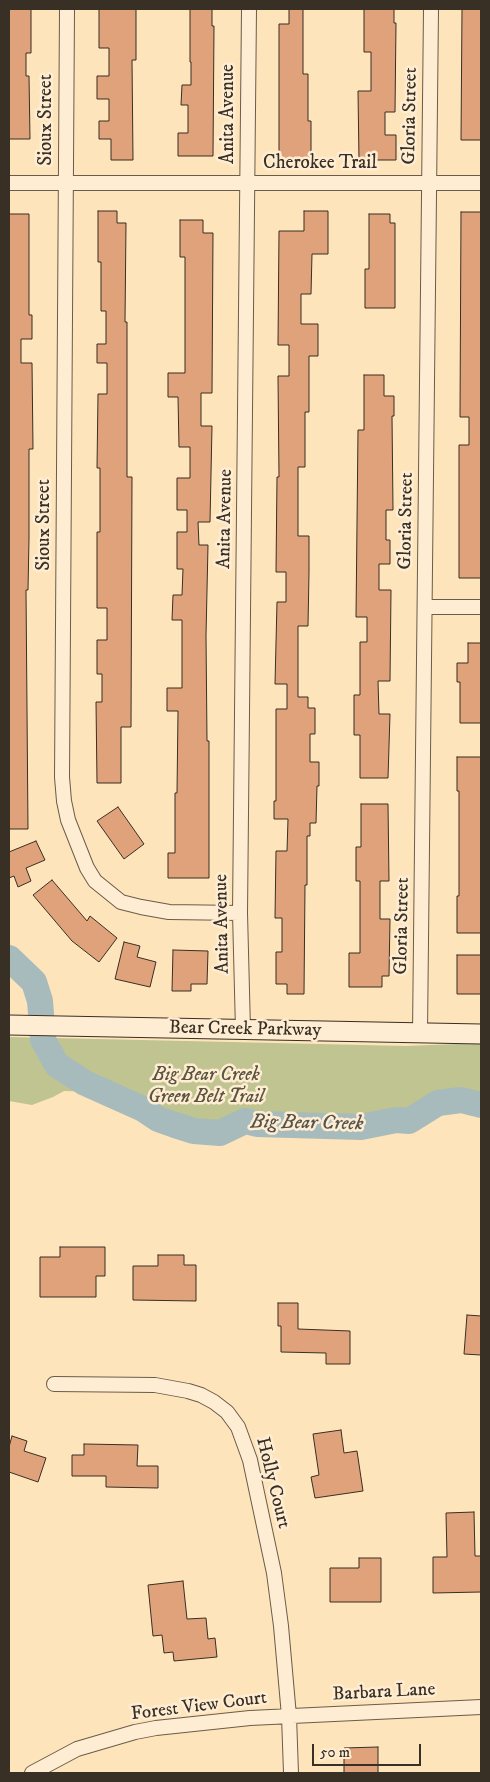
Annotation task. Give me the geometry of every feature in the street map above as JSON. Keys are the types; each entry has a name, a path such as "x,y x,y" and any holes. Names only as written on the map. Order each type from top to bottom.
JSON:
{"main road":[{"name":"Bear Creek Parkway","path":"9,1025 481,1034"}],"street":[{"name":"Sioux Street","path":"67,9 62,777 68,820 87,868 95,881 120,902 169,912 240,913"},
{"name":"Anita Avenue","path":"243,1030 240,913 249,9"},
{"name":"Gloria Street","path":"420,1033 431,9"},
{"name":"Cherokee Trail","path":"9,183 481,183"},
{"path":"425,607 481,607"},
{"name":"Holly Court","path":"54,1384 156,1385 188,1391 214,1402 227,1412 238,1427 250,1460 274,1573 289,1716 291,1773"},
{"name":"Barbara Lane","path":"289,1716 481,1707"},
{"name":"Forest View Court","path":"32,1773 77,1749 135,1732 182,1724 289,1716"}],"green space":[{"name":"Big Bear Creek Green Belt Trail","path":"9,1037 406,1046 481,1043 481,1105 461,1100 439,1103 409,1121 361,1127 257,1124 245,1121 220,1133 194,1131 175,1125 99,1092 64,1091 32,1105 9,1101"}],"building":[{"path":"9,9 31,9 31,53 26,53 26,76 29,76 30,139 9,139"},
{"path":"99,9 136,9 136,60 132,60 133,160 111,160 111,139 99,139 99,121 109,121 109,99 97,99 97,76 109,76 109,48 99,48"},
{"path":"190,9 212,9 212,26 214,26 213,156 178,156 178,133 188,133 188,105 181,105 182,85 191,85"},
{"path":"289,9 303,9 303,74 308,74 308,121 311,121 311,161 279,161 279,24 289,24"},
{"path":"364,9 394,9 394,23 396,23 395,112 385,112 385,135 396,135 396,160 359,160 358,91 371,91 371,52 364,52"},
{"path":"462,9 481,9 481,140 461,140"},
{"path":"98,211 117,211 117,223 126,223 127,477 132,477 131,727 121,727 121,783 97,783 96,702 102,702 102,674 97,674 97,640 107,640 107,608 97,608 97,532 100,532 100,468 97,468 98,394 107,394 107,363 97,363 97,344 106,344 106,311 101,311 101,262 98,262"},
{"path":"304,211 328,211 328,254 312,254 311,294 301,294 301,324 318,324 318,356 309,356 309,412 305,412 305,467 298,467 298,536 309,536 309,572 308,626 298,626 298,697 308,697 308,708 315,708 315,734 310,734 310,762 319,762 319,786 317,786 316,823 310,823 310,836 307,836 304,994 287,994 287,984 276,984 276,952 282,952 282,918 275,918 276,851 287,851 288,819 274,819 274,801 276,801 276,709 287,709 287,684 275,684 277,602 286,602 286,572 276,572 277,477 279,477 278,376 289,376 289,345 278,345 279,231 304,231"},
{"path":"461,212 481,212 481,578 459,578 459,445 469,445 469,417 460,417"},
{"path":"9,214 29,214 29,315 32,315 32,339 21,339 21,363 32,363 33,449 29,449 28,590 26,590 28,829 9,829"},
{"path":"369,214 390,214 390,223 395,223 395,308 365,308 365,269 369,269"},
{"path":"180,220 203,220 203,233 213,233 212,393 201,393 201,426 212,426 210,522 198,522 199,545 208,545 206,636 207,741 209,741 209,878 168,878 168,853 175,853 178,711 167,711 167,688 182,688 182,620 172,620 173,595 182,595 183,569 177,569 177,532 187,532 187,510 177,510 177,478 190,478 190,447 179,447 178,397 168,397 168,373 185,373 185,257 180,257"},
{"path":"364,375 384,375 384,396 394,396 394,416 392,416 393,510 386,510 386,540 390,540 390,564 379,564 379,590 391,590 390,681 378,681 379,714 390,714 388,778 360,778 360,735 354,735 354,695 360,695 360,642 367,642 367,617 356,617 358,430 364,430"},
{"path":"468,643 481,643 481,723 460,723 460,682 457,682 457,663 468,663"},
{"path":"457,757 481,757 481,933 457,933 459,791 457,791"},
{"path":"361,804 388,804 389,881 380,881 380,919 390,919 389,976 382,976 382,987 349,987 349,953 360,953 360,881 356,881 356,847 361,847"},
{"path":"118,807 144,844 124,859 97,821"},
{"path":"36,841 45,860 26,868 31,881 18,887 14,876 9,878 9,852"},
{"path":"52,880 87,921 90,916 117,938 99,962 72,941 33,895"},
{"path":"124,942 140,946 137,957 156,962 150,987 115,979"},
{"path":"173,950 208,951 207,984 191,984 191,991 172,991"},
{"path":"457,955 481,955 481,994 457,994"},
{"path":"60,1247 105,1247 105,1276 96,1276 96,1297 40,1297 40,1257 60,1257"},
{"path":"158,1255 184,1255 184,1265 196,1265 196,1301 133,1300 133,1266 158,1266"},
{"path":"278,1303 298,1303 298,1329 350,1331 350,1364 326,1364 326,1353 281,1352 281,1326 278,1326"},
{"path":"467,1315 481,1316 481,1355 464,1354"},
{"path":"341,1430 344,1453 357,1451 363,1491 315,1498 311,1477 319,1475 313,1434"},
{"path":"12,1436 27,1441 24,1451 46,1458 38,1482 9,1472 9,1447"},
{"path":"84,1444 138,1445 137,1466 158,1466 158,1488 106,1487 106,1476 72,1476 72,1455 84,1455"},
{"path":"474,1512 475,1556 481,1556 481,1592 433,1593 433,1557 447,1557 446,1513"},
{"path":"359,1558 381,1558 381,1602 330,1602 330,1568 359,1568"},
{"path":"183,1581 187,1619 206,1618 208,1639 215,1638 217,1657 174,1661 173,1652 164,1653 162,1635 153,1636 148,1585"},
{"path":"378,1747 378,1773 344,1773 344,1748"}],"waterway":[{"name":"Big Bear Creek","path":"9,958 34,982 40,1001 43,1040 57,1065 85,1083 143,1109 158,1119 194,1131 220,1133 245,1121 257,1124 361,1127 396,1120 409,1121 438,1103 461,1100 481,1105"}]}
